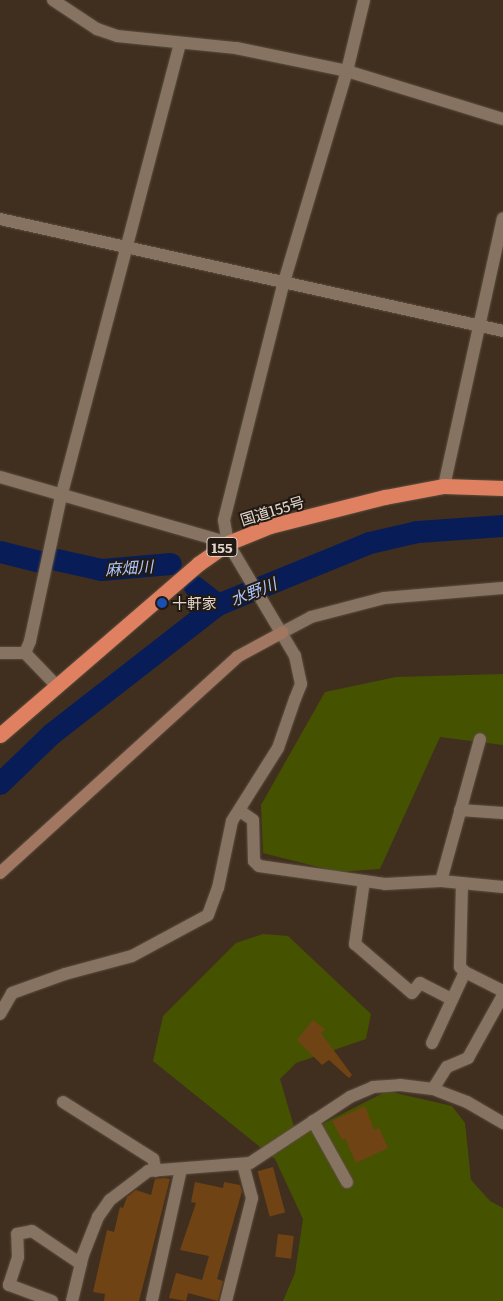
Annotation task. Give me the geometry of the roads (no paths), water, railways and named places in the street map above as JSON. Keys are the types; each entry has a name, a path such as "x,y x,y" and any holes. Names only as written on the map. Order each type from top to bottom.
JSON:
{"highway":[{"name":"国道155号","path":"0,735 198,564 280,523 385,497 444,486 503,488"}],"street":[{"path":"54,0 98,29 117,36 180,45 236,48 347,71 503,119"},
{"path":"0,1014 12,993 65,974 132,956 208,915 218,888 232,821 240,812 278,748 301,684 295,656 283,632 231,549 224,520 284,282 347,71 364,0"},
{"path":"25,653 30,641 61,497 125,247 180,45"},
{"path":"444,486 503,218"},
{"path":"0,219 503,331"},
{"path":"0,477 231,549"},
{"path":"0,873 237,657 311,617 384,598 503,588"},
{"path":"0,652 25,653 56,685"},
{"path":"441,881 480,738"},
{"path":"460,810 503,813"},
{"path":"240,812 253,820 254,861 259,866 394,885 441,881 503,886"},
{"path":"364,881 355,944 412,993 420,983 452,999"},
{"path":"462,883 459,958 465,972 503,991"},
{"path":"432,1043 465,972"},
{"path":"433,1088 447,1067 468,1058 503,995"},
{"path":"72,1301 81,1264 98,1217 110,1200 148,1171 243,1165 313,1121 373,1087 400,1085 433,1088 467,1102 503,1124"},
{"path":"63,1102 153,1159 156,1171"},
{"path":"313,1121 346,1182"},
{"path":"226,1301 252,1198 243,1165"},
{"path":"152,1300 181,1169"},
{"path":"52,1301 9,1284 18,1257 17,1234 32,1231 81,1264"}],"waterway":[{"name":"水野川","path":"0,784 52,734 218,605 370,543 418,532 503,526"},
{"name":"麻畑川","path":"0,552 40,562"},
{"name":"麻畑川","path":"57,560 102,570 171,564"},
{"name":"麻畑川","path":"195,587 218,605"}],"place":[{"name":"十軒家","path":"162,603"}]}
